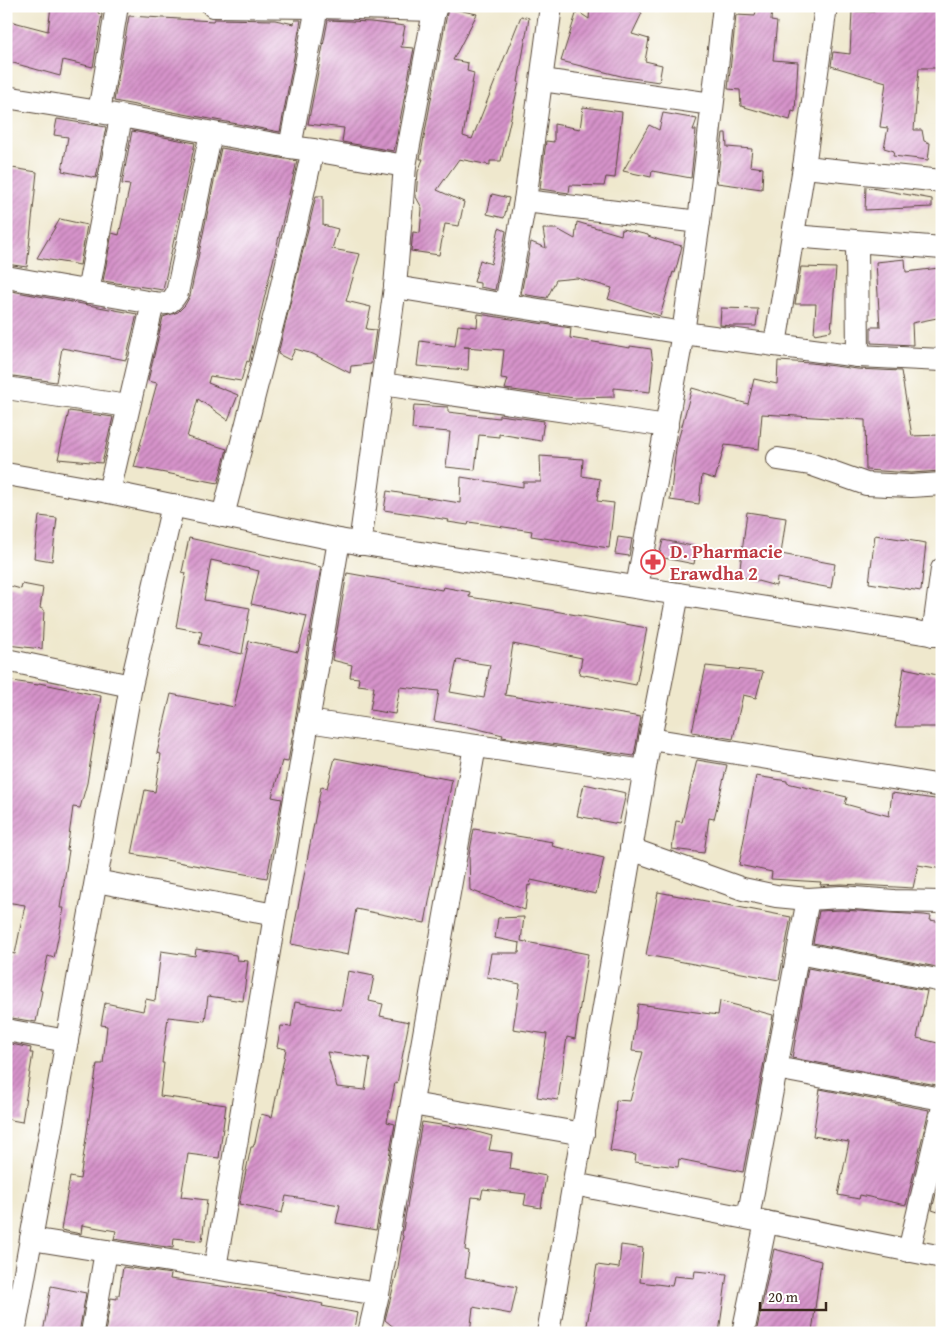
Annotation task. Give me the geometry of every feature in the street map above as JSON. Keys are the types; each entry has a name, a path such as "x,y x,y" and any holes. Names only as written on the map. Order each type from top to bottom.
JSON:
{"street":[{"path":"99,112 117,6"},
{"path":"213,6 435,8 405,166 395,287 382,384 350,542 308,721 215,1268"},
{"path":"506,304 525,201 551,6"},
{"path":"637,587 684,332 724,6"},
{"path":"775,345 804,167 826,6"},
{"path":"290,148 318,7"},
{"path":"542,80 712,104"},
{"path":"6,97 99,112 290,148 313,150 405,166"},
{"path":"88,292 121,117"},
{"path":"6,277 152,303 166,304 172,301 177,293 211,133"},
{"path":"223,516 277,306 313,150"},
{"path":"804,167 942,182"},
{"path":"525,201 699,222"},
{"path":"793,236 942,248"},
{"path":"857,242 858,356"},
{"path":"395,287 775,345 858,356 942,360"},
{"path":"109,492 152,303"},
{"path":"382,384 667,426"},
{"path":"6,388 128,406"},
{"path":"778,459 810,464 866,484 911,486 942,484"},
{"path":"6,474 109,492 350,542 937,636 942,569"},
{"path":"14,1333 131,686 173,505"},
{"path":"548,1333 644,771 678,594"},
{"path":"6,660 131,686"},
{"path":"308,721 644,771"},
{"path":"650,739 942,786"},
{"path":"369,1333 378,1294 476,746"},
{"path":"631,850 744,889 776,896 808,899 841,897 894,902 942,902"},
{"path":"96,881 275,915"},
{"path":"743,1333 776,1068 808,899"},
{"path":"798,953 942,981"},
{"path":"6,1030 67,1042"},
{"path":"776,1068 942,1099"},
{"path":"412,1104 583,1134"},
{"path":"909,1251 942,1111"},
{"path":"574,1184 942,1257"},
{"path":"31,1239 378,1294"},
{"path":"92,1333 106,1251"}],"building":[{"path":"51,6 99,6 98,13 102,14 93,67 63,60 60,76 6,61 6,20 48,31"},
{"path":"590,6 632,6 642,13 632,34 649,39 645,61 662,65 659,82 625,77 561,61 577,11 589,19"},
{"path":"757,6 772,6 771,21 777,22 773,60 798,62 795,112 792,111 790,120 741,106 740,90 728,89 736,15 755,16"},
{"path":"875,6 942,6 942,68 919,68 914,130 922,130 924,141 930,143 928,160 893,156 894,151 884,148 888,128 880,127 886,82 831,66 833,52 850,54 852,11 874,12"},
{"path":"448,8 477,14 453,60 468,63 467,71 474,73 463,136 472,139 521,16 529,18 519,82 501,161 490,161 490,165 459,159 437,190 464,202 459,226 445,224 439,255 411,251 413,232 420,233 422,208 416,197 418,172 423,159 420,159"},
{"path":"129,16 213,21 214,19 275,20 294,24 295,20 301,20 280,132 114,101"},
{"path":"328,20 405,26 401,47 414,48 394,151 342,142 344,128 308,124"},
{"path":"583,107 622,112 615,178 606,177 604,186 570,185 569,193 540,189 546,141 554,142 554,124 580,129"},
{"path":"663,113 697,119 693,130 696,130 691,178 652,171 651,177 623,171 649,125 659,130"},
{"path":"57,119 106,127 96,178 62,171 68,137 54,135"},
{"path":"132,131 195,143 163,290 103,281 112,233 119,235 130,185 122,184"},
{"path":"723,133 726,133 727,147 752,149 750,166 763,168 762,189 717,183"},
{"path":"221,148 297,161 249,362 247,361 241,381 210,376 208,383 238,395 228,420 198,399 187,437 227,449 218,483 134,467 157,383 148,381 163,317 178,312 190,296"},
{"path":"6,167 37,172 27,267 6,264"},
{"path":"866,187 932,199 932,207 865,210"},
{"path":"492,194 509,198 504,218 487,214"},
{"path":"316,196 323,196 323,225 338,229 332,249 360,254 346,301 371,307 366,329 376,330 371,364 351,366 350,373 313,354 295,349 290,360 278,354"},
{"path":"60,219 87,225 80,265 37,258"},
{"path":"577,222 621,235 622,229 682,246 660,316 608,299 612,288 577,278 556,280 547,298 521,294 531,242 546,248 543,229 557,229 575,239"},
{"path":"499,228 506,231 495,290 480,287 480,283 474,282 480,260 491,264"},
{"path":"905,259 906,272 939,268 942,317 912,323 913,345 871,343 871,327 880,327 876,262"},
{"path":"801,267 836,268 831,331 814,334 816,304 795,304"},
{"path":"6,290 137,314 126,360 62,348 56,382 6,375"},
{"path":"721,308 758,309 756,326 720,325"},
{"path":"478,314 571,328 570,338 630,348 630,346 651,349 653,363 650,392 614,388 614,397 574,398 505,389 508,379 501,378 504,350 469,347 468,370 417,366 420,341 455,346 458,325 477,327"},
{"path":"778,361 857,369 901,371 912,436 940,435 941,471 911,473 866,470 865,420 762,414 759,449 725,445 715,479 702,475 699,504 670,500 676,448 692,388 748,404 754,379 777,384"},
{"path":"414,405 448,407 448,412 499,418 499,415 544,421 541,441 499,434 499,437 479,435 475,470 446,467 450,432 412,429"},
{"path":"69,411 113,417 102,463 58,459"},
{"path":"540,456 583,459 582,476 600,479 597,501 614,503 609,548 531,536 532,531 469,522 468,525 448,522 449,520 384,510 387,491 460,503 461,477 523,487 523,482 541,482"},
{"path":"747,512 786,518 781,554 835,564 831,588 777,578 776,586 739,576"},
{"path":"39,516 57,518 52,561 34,558"},
{"path":"875,535 926,543 921,591 869,583"},
{"path":"618,537 632,539 629,556 615,554"},
{"path":"189,538 321,567 288,762 282,761 272,797 282,799 267,878 132,854 145,790 155,792 161,754 157,753 171,694 234,707 249,641 298,652 307,616 251,604 259,571 211,560 204,600 250,608 242,654 199,644 202,632 176,627 186,573 182,572"},
{"path":"663,540 697,547 694,564 659,557"},
{"path":"347,573 442,590 443,587 470,592 469,597 647,628 636,685 579,674 582,658 513,644 505,695 641,717 634,756 502,737 503,735 474,728 434,721 439,691 400,687 395,714 370,710 374,687 358,685 359,678 350,677 352,665 332,660","holes":["457,660 490,665 484,698 450,692"]},
{"path":"22,584 43,588 40,608 44,610 42,649 7,645 6,585 21,589"},
{"path":"706,666 763,672 756,698 743,695 733,739 692,732"},
{"path":"904,668 942,676 942,727 895,727"},
{"path":"6,680 38,685 39,683 101,696 87,783 80,808 73,807 67,850 69,850 60,908 64,908 54,958 48,956 40,990 42,991 36,1022 6,1017 6,973 11,953 15,954 25,905 6,902"},
{"path":"335,758 452,780 425,923 356,909 348,955 291,944 321,787 327,788"},
{"path":"697,760 727,765 714,819 709,818 704,853 672,849 676,821 682,822"},
{"path":"756,776 787,781 787,783 847,797 845,804 889,816 892,793 942,800 942,869 918,865 913,888 842,884 820,885 821,882 771,879 772,872 739,865"},
{"path":"584,784 626,793 619,824 577,816"},
{"path":"474,829 553,842 552,846 604,858 596,894 531,880 530,886 528,885 525,910 470,890 469,856"},
{"path":"658,892 791,917 779,980 646,955"},
{"path":"841,910 924,915 931,916 930,920 942,922 942,968 813,943 819,911"},
{"path":"524,917 521,941 588,954 575,1039 567,1037 558,1100 537,1097 547,1034 513,1029 520,984 487,977 491,953 519,953 520,943 495,938 498,918"},
{"path":"196,949 236,955 237,960 248,961 243,1001 208,996 205,1021 168,1017 160,1096 226,1105 219,1158 188,1154 181,1197 207,1200 202,1241 174,1238 173,1248 114,1239 116,1231 82,1225 81,1234 61,1230 70,1177 80,1179 97,1064 103,1064 107,1026 101,1025 105,1003 143,1011 146,999 155,1001 161,951 195,956"},
{"path":"808,968 927,991 917,1038 942,1044 942,1086 792,1058"},
{"path":"348,971 374,976 369,1001 383,1004 380,1016 409,1022 397,1084 395,1083 387,1122 395,1124 376,1230 336,1223 340,1205 286,1196 282,1213 239,1204 251,1147 253,1147 255,1142 261,1114 272,1117 286,1049 277,1047 281,1026 291,1027 295,1002 341,1010","holes":["327,1052 370,1058 365,1090 337,1087"]},
{"path":"720,1001 773,1015 743,1172 679,1159 678,1167 635,1162 636,1155 610,1151 616,1100 630,1101 643,1052 632,1051 638,1004 718,1015"},
{"path":"6,1043 31,1048 30,1053 33,1053 22,1122 6,1119"},
{"path":"820,1089 929,1110 906,1205 860,1195 859,1199 838,1195 849,1142 813,1136"},
{"path":"422,1122 466,1129 492,1136 489,1150 512,1153 510,1169 546,1176 541,1208 524,1205 526,1194 483,1189 481,1198 472,1197 465,1250 469,1251 465,1277 517,1287 511,1314 473,1307 470,1333 414,1333 396,1329 385,1320 397,1273"},
{"path":"942,1169 942,1192 938,1212 932,1210"},
{"path":"621,1245 643,1248 640,1282 672,1286 674,1276 694,1278 695,1271 727,1274 719,1333 602,1333 586,1331 597,1265 619,1268"},
{"path":"774,1249 821,1261 812,1333 756,1333"},
{"path":"123,1267 171,1274 170,1279 271,1293 358,1313 354,1333 105,1333 111,1298 117,1299 117,1295 119,1295"},
{"path":"51,1286 86,1293 79,1333 43,1333"}],"place":[{"name":"D. Pharmacie Erawdha 2","path":"653,562"}]}
